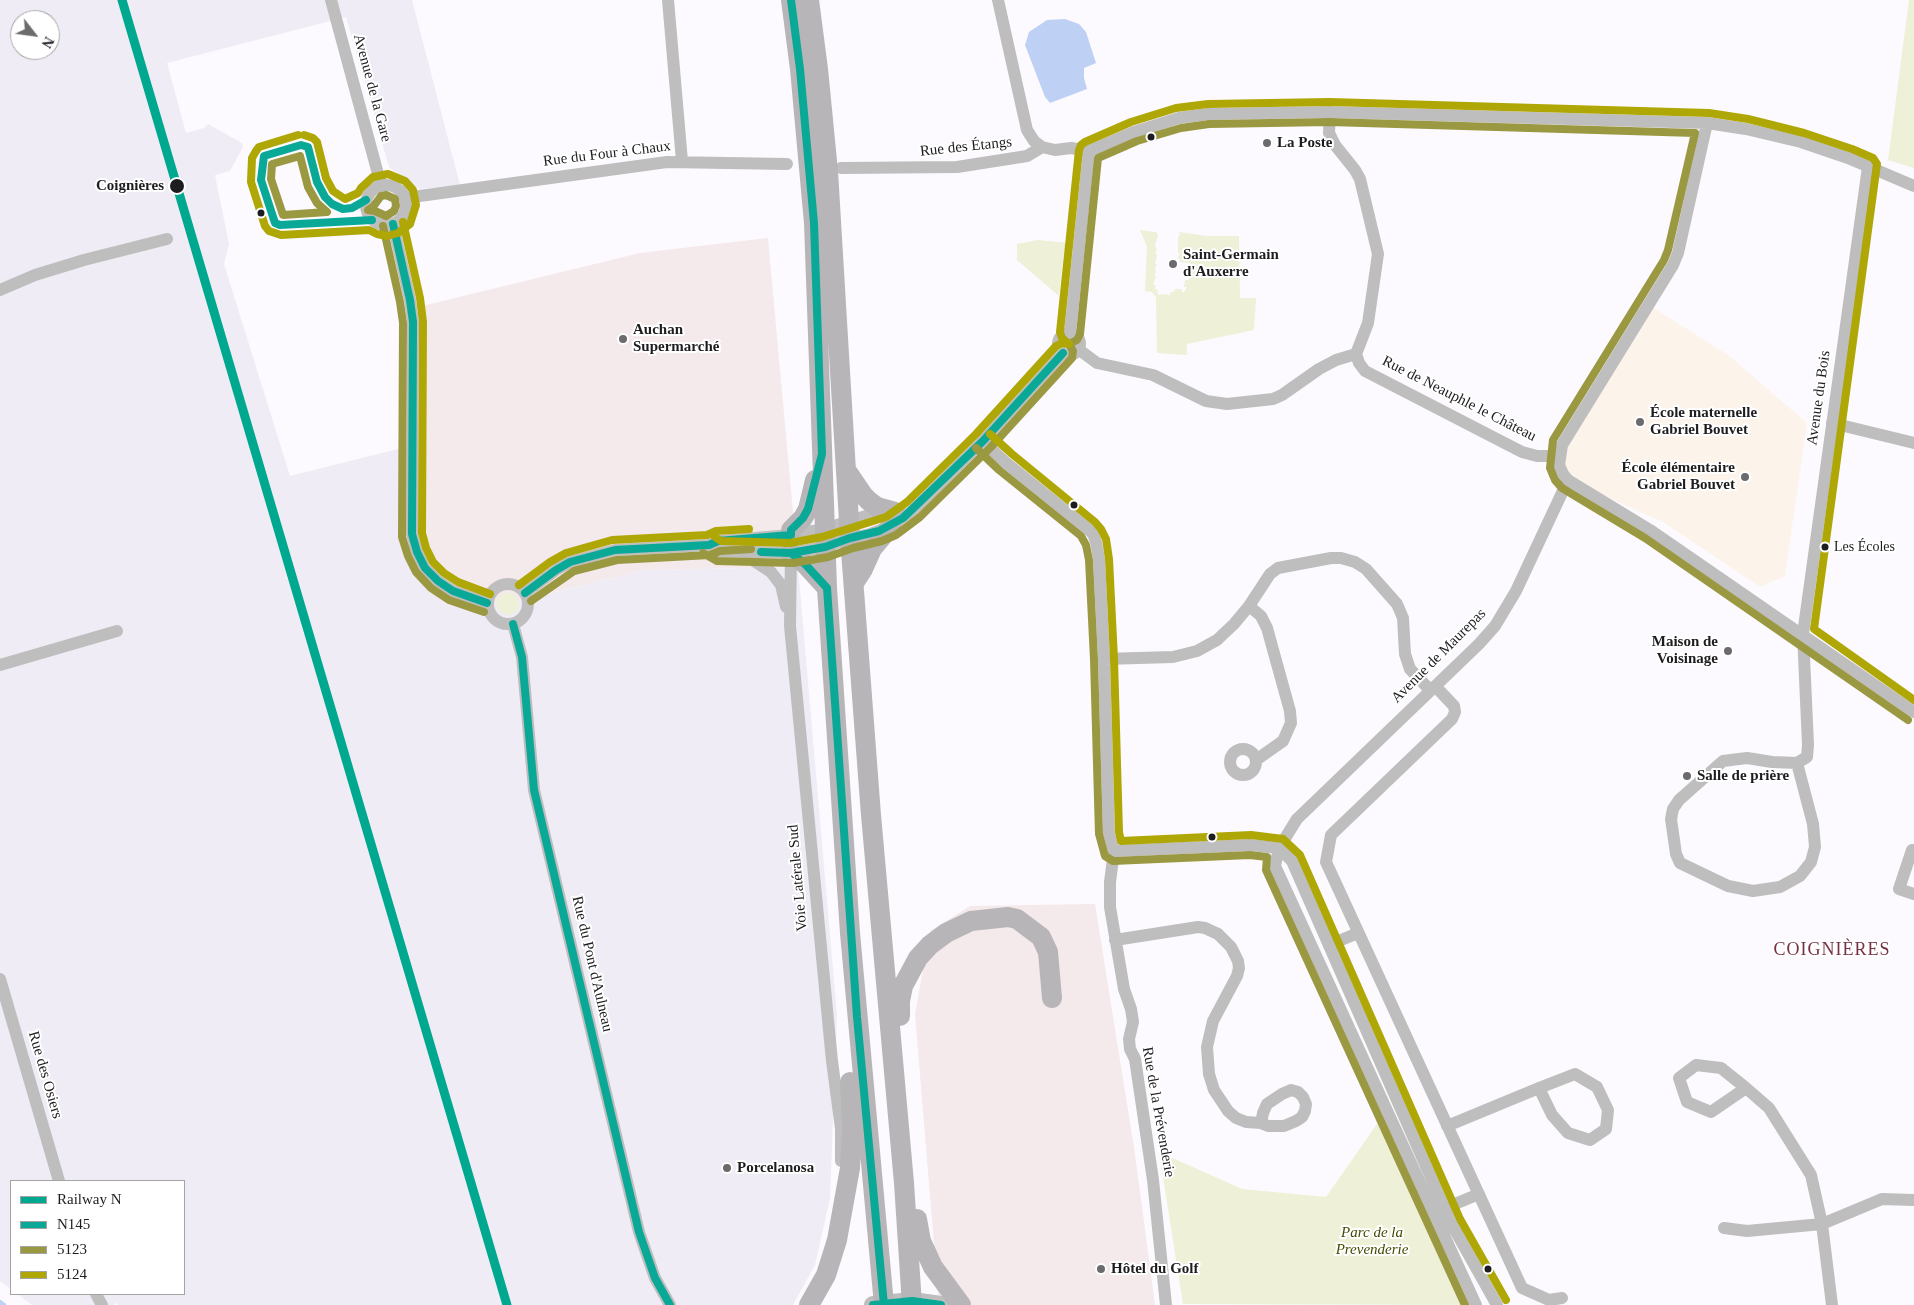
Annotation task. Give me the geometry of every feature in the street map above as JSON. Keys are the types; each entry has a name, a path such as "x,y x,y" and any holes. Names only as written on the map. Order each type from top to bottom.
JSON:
{"main road":[{"path":"791,0 800,69 814,223 827,540 827,588 857,1017 880,1305"},
{"path":"809,0 828,171 849,527 904,1183 912,1303"},
{"path":"822,454 832,482 834,500 849,527"},
{"path":"822,454 808,509 804,518 791,530 791,544 805,564 827,588"},
{"path":"847,471 869,501 877,507 900,516 872,549 854,583"},
{"path":"827,540 842,573 846,608 857,619"},
{"path":"891,1033 900,1018 903,986 918,958 930,945 970,921 1008,917 1018,919 1041,937 1048,952 1052,998"},
{"path":"809,1305 826,1275 837,1240 850,1168 852,1130 848,1034 857,1017"},
{"path":"904,1183 915,1194 921,1241 933,1267 960,1305"}],"street":[{"name":"Avenue de la Gare","path":"331,0 381,185"},
{"name":"Rue du Four à Chaux","path":"405,198 682,162 668,0"},
{"path":"998,0 1027,130 1034,141 1042,147"},
{"path":"1078,350 1091,360 1101,364 1153,376 1206,401 1227,404 1262,401 1278,397 1319,369 1336,360 1356,354 1368,323 1378,254 1360,179 1356,170 1335,145 1328,133 1330,112"},
{"name":"Rue des Étangs","path":"841,168 956,167 1027,156 1042,147 1055,150 1072,148 1089,151 1134,132 1179,118 1208,114 1330,112 1707,123 1746,129 1802,142 1848,158 1914,186"},
{"path":"1707,123 1678,253 1673,265 1562,445 1559,465 1568,480 1650,530 1914,712"},
{"path":"1070,333 1089,151"},
{"path":"682,162 787,164"},
{"name":"Avenue du Bois","path":"1797,763 1807,757 1808,745 1803,634 1868,167"},
{"path":"381,185 394,186 399,189 405,198 405,213 402,218 393,224 380,225 374,222 366,211 368,195 381,185"},
{"path":"393,224 410,300 412,322 412,534 417,552 426,568 438,581 453,591 487,603"},
{"path":"0,290 43,272 167,239"},
{"path":"1070,333 1078,338 1078,350 1070,355 1063,353 1058,347 1059,339 1063,334 1070,333"},
{"path":"849,527 867,535 900,516 983,441 1063,353"},
{"name":"Rue de Neauphle le Château","path":"1356,354 1359,363 1365,371 1522,452 1537,456 1559,456"},
{"path":"1832,422 1914,443"},
{"name":"Rue de la Prévenderie","path":"983,441 1005,462 1093,534 1099,559 1109,834 1114,851 1110,882 1110,906 1124,989 1133,1022 1129,1039 1130,1049 1135,1059 1153,1180 1166,1305"},
{"name":"Avenue de Maurepas","path":"1476,1305 1275,866 1279,848 1297,819 1495,626 1505,611 1527,568 1568,480"},
{"path":"709,545 718,551 744,552 827,540 866,516 900,516"},
{"path":"525,593 570,562 614,550 709,545 718,541 791,544 827,540"},
{"name":"Voie Latérale Sud","path":"791,544 790,626 831,1051 841,1129 841,1168 844,1201"},
{"path":"744,552 754,562 771,572 781,585 790,626"},
{"path":"1104,659 1173,657 1197,652 1217,640 1249,606 1270,574 1278,568 1331,558 1341,558 1355,562 1373,576 1397,604 1403,618 1405,654 1410,669 1454,706 1455,712 1452,719 1331,835 1326,862 1522,1288 1549,1300 1562,1298"},
{"path":"502,584 515,585 525,593 528,599 527,611 519,621 513,624 506,624 495,620 490,615 487,603 492,591 502,584"},
{"path":"1249,606 1261,616 1267,628 1290,711 1291,723 1283,741 1256,760"},
{"name":"Rue du Pont d'Aulneau","path":"513,624 522,657 534,790 639,1232 655,1278 670,1305"},
{"path":"0,665 117,631"},
{"path":"1748,758 1772,762 1797,763 1813,824 1815,847 1812,862 1800,876 1780,887 1753,891 1728,886 1680,862 1676,854 1672,828 1673,809 1679,800 1723,761 1748,758"},
{"path":"1114,851 1250,845 1279,848 1292,861 1451,1223 1497,1305"},
{"path":"1914,851 1912,850 1899,890 1914,894"},
{"path":"1115,940 1198,927 1218,934 1231,947 1238,961 1239,968 1233,985 1220,1006 1209,1035 1207,1047 1209,1074 1214,1090 1228,1111 1246,1122 1261,1123"},
{"path":"1329,945 1358,933"},
{"name":"Rue des Osiers","path":"0,979 59,1180"},
{"path":"1746,1088 1711,1112 1688,1102 1679,1078 1696,1065 1721,1068 1746,1088 1770,1108 1810,1175 1822,1224 1832,1305"},
{"path":"1447,1126 1539,1088 1575,1074 1597,1087 1608,1110 1606,1129 1590,1140 1568,1133 1552,1115 1539,1088"},
{"path":"1445,1208 1479,1194"},
{"path":"1724,1228 1747,1231 1822,1224 1882,1199 1914,1200"},
{"path":"880,1305 912,1303 941,1305"}],"shaded area":[{"path":"0,0 412,0 460,185 419,189 389,167 346,17 167,63 186,133 204,128 208,124 242,143 243,147 230,171 215,175 229,244 224,264 290,476 422,443 399,526 417,569 439,595 472,612 645,570 798,567 837,1015 830,1198 815,1265 793,1305 119,1305 116,1303 114,1305 32,1305 18,1295 185,1295 185,1180 10,1180 10,1288 0,1281"},
{"path":"768,238 798,567 645,570 472,612 439,595 417,569 399,526 422,443 422,306 640,253"},
{"path":"1649,305 1728,355 1807,423 1785,576 1760,587 1663,522 1568,480 1559,456"},
{"path":"1095,904 1135,1154 1155,1305 939,1305 915,1014 930,931 970,906"}],"green space":[{"path":"1909,0 1914,0 1914,168 1888,160"},
{"path":"1140,230 1156,232 1158,236 1155,245 1157,256 1155,263 1157,266 1155,267 1156,273 1154,274 1156,277 1153,284 1156,286 1154,289 1157,289 1158,295 1167,294 1169,296 1175,289 1182,289 1182,292 1184,292 1187,287 1184,287 1185,280 1189,280 1190,263 1180,262 1180,259 1177,259 1180,254 1178,252 1179,232 1207,236 1239,236 1240,298 1256,298 1254,330 1187,344 1187,355 1157,353 1156,297 1152,292 1145,291 1147,247"},
{"path":"1038,240 1069,243 1064,252 1059,296 1017,260 1017,244"},
{"path":"508,593 516,596 519,604 516,612 508,615 500,612 497,604 500,596"},
{"name":"Parc de la Prevenderie","path":"1384,1114 1469,1305 1183,1304 1159,1152 1242,1189 1326,1197"}],"water":[{"path":"1065,19 1079,24 1086,32 1096,63 1084,68 1087,89 1050,103 1045,97 1025,45 1029,32 1047,20"}],"waterway":[{"path":"0,1302 4,1305"}],"rail line":[{"name":"N","path":"122,0 507,1305"}],"transit line":[{"name":"N145","path":"525,593 570,562 615,550 709,545 718,541 791,535 791,530 803,518 808,509 822,454 814,223 800,69 791,0"},
{"name":"5124","path":"715,537 721,541 790,543 822,537 886,517 907,502 976,434 1056,346 1062,343 1069,344 1062,338 1060,332 1079,150 1085,142 1131,122 1176,108 1208,104 1330,102 1709,113 1748,119 1804,133 1852,149 1873,158 1877,164 1814,629 1914,700"},
{"name":"5123","path":"703,553 717,561 793,563 828,557 853,548 882,541 896,535 920,517 990,448 1072,358 1073,351 1069,344 1077,340 1080,334 1098,158 1137,141 1181,128 1209,124 1330,122 1695,133 1668,250 1664,260 1553,440 1550,468 1555,480 1562,488 1645,538 1908,720"},
{"name":"5124","path":"298,135 259,147 252,158 251,182 265,226 269,231 281,235 369,230 387,236 398,233 410,224 416,205 413,190 405,181 388,174 373,177 358,193 345,199 333,191 326,178 317,142 313,138 304,135"},
{"name":"N145","path":"366,200 352,208 343,209 332,204 325,197 317,182 308,147 301,145 264,156 261,180 275,223 280,225 372,220"},
{"name":"5123","path":"300,156 308,187 317,203 327,212 283,215 271,179 272,164 300,156"},
{"name":"5123","path":"386,195 395,199 396,206 394,211 386,216 368,210 373,207 381,196 386,195"},
{"name":"5124","path":"403,222 420,298 423,322 422,533 426,548 433,562 444,573 458,582 490,594"},
{"name":"N145","path":"393,224 413,322 412,534 417,552 425,568 438,581 453,591 487,603"},
{"name":"5123","path":"383,226 403,323 402,537 416,572 431,588 449,600 484,612"},
{"name":"N145","path":"761,552 791,553 825,547 850,538 879,531 903,518 983,441 1063,353"},
{"name":"5124","path":"990,434 1095,522 1106,539 1109,559 1114,659 1119,832 1121,841 1251,835 1283,839 1300,855 1460,1219 1506,1300"},
{"name":"5123","path":"976,448 999,470 1081,536 1086,545 1089,560 1094,659 1099,834 1105,856 1113,861 1250,855 1267,857 1266,870 1465,1305"},
{"name":"5124","path":"519,585 550,562 566,553 612,540 707,535 716,531 749,529"},
{"name":"5123","path":"531,601 574,571 617,560 710,555 720,551 751,549"},
{"name":"N145","path":"791,553 805,564 827,588 857,1017 884,1305"},
{"name":"N145","path":"513,624 522,657 534,790 639,1232 655,1278 670,1305"},
{"name":"N145","path":"873,1305 912,1301 941,1305"}],"place":[{"name":"La Poste","path":"1267,143"},
{"name":"Coignières","path":"177,186"},
{"name":"Saint-Germain d'Auxerre","path":"1173,264"},
{"name":"Auchan Supermarché","path":"623,339"},
{"name":"École maternelle Gabriel Bouvet","path":"1640,422"},
{"name":"École élémentaire Gabriel Bouvet","path":"1745,477"},
{"name":"Les Écoles","path":"1825,547"},
{"name":"Maison de Voisinage","path":"1728,651"},
{"name":"Salle de prière","path":"1687,776"},
{"name":"Porcelanosa","path":"727,1168"},
{"name":"Hôtel du Golf","path":"1101,1269"}],"district":[{"name":"COIGNIÈRES","path":"1832,950"}]}
